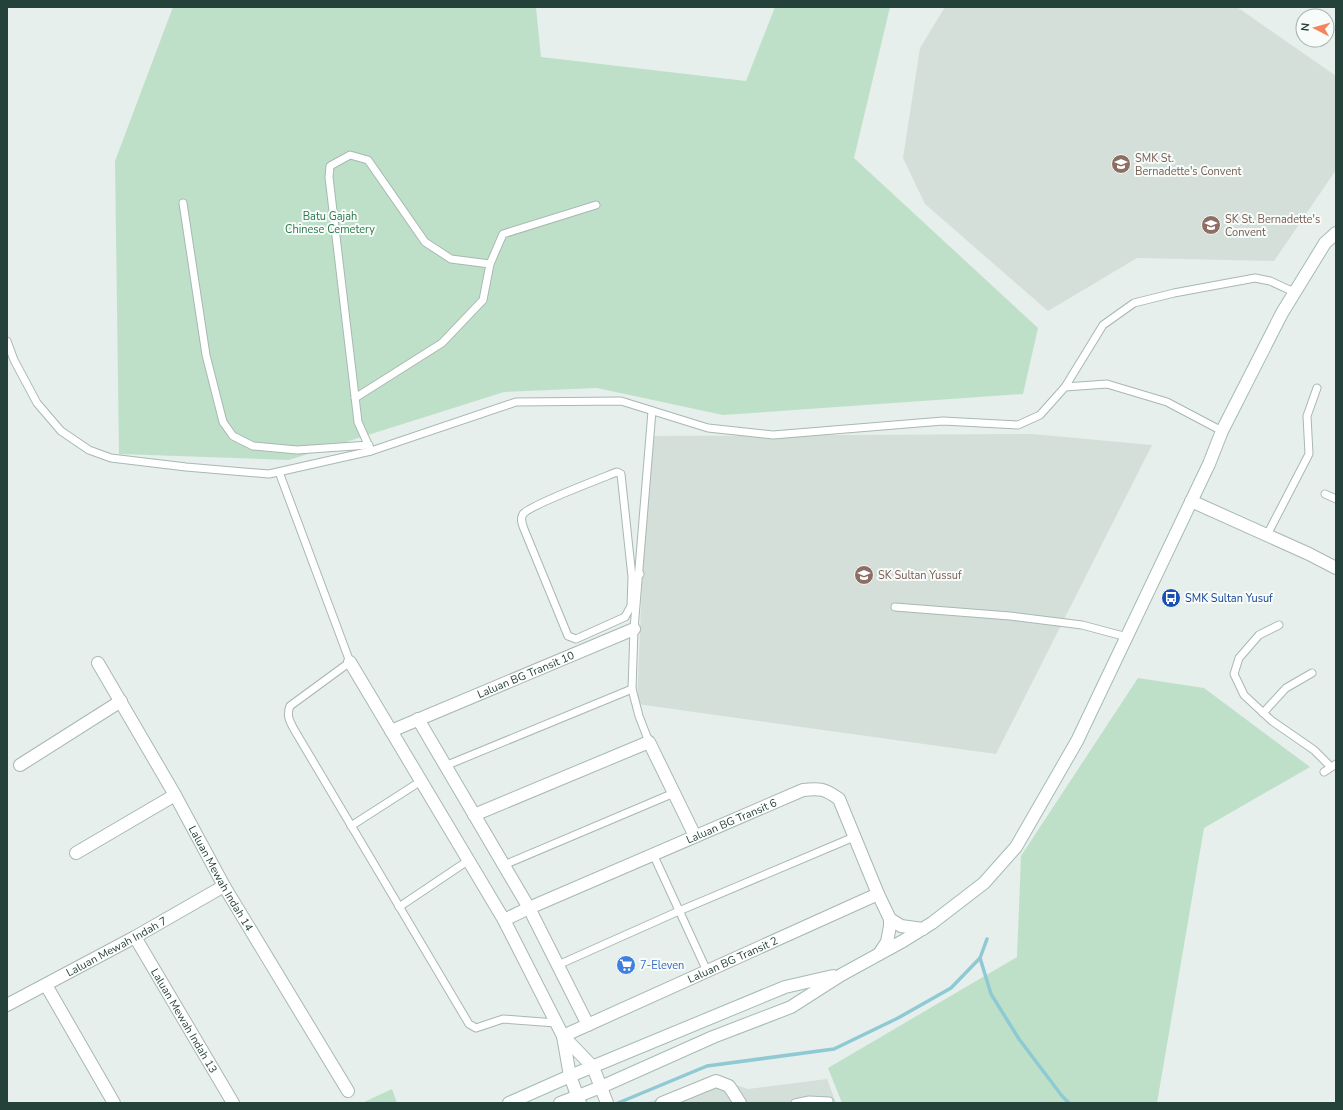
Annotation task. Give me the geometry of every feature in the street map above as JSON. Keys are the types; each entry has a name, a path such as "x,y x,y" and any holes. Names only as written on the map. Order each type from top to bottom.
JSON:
{"street":[{"path":"560,1103 579,1099 601,1087 713,1037 791,1007 841,975 923,929 984,883 1016,847 1077,741 1209,464 1222,431 1294,292 1325,243 1336,232"},
{"path":"1191,501 1336,568"},
{"name":"Laluan BG Transit 10","path":"391,731 634,629"},
{"path":"350,662 504,920 563,1036 593,1067 607,1103"},
{"name":"Laluan Mewah Indah 14","path":"98,663 175,795 224,886 348,1091"},
{"path":"20,765 121,702"},
{"path":"418,719 529,908 588,1025"},
{"path":"474,815 649,742 694,836"},
{"name":"Laluan BG Transit 6","path":"504,920 694,836 803,790 814,789 828,791 839,799 878,894 890,919"},
{"path":"76,853 175,795"},
{"name":"Laluan Mewah Indah 7","path":"7,1005 135,937 224,886"},
{"name":"Laluan BG Transit 2","path":"563,1036 878,894"},
{"path":"890,919 901,926 923,929"},
{"path":"879,954 887,942 890,919"},
{"name":"Laluan Mewah Indah 13","path":"135,937 233,1103"},
{"path":"509,1103 570,1076 785,987 841,975"},
{"path":"46,985 114,1103"},
{"path":"563,1036 570,1076 579,1099"},
{"path":"662,1103 716,1081 729,1086 740,1103"}],"lane":[{"path":"370,448 358,422 329,177 330,166 350,155 368,160 425,242 451,259 490,264"},
{"path":"183,203 206,355 223,422 233,436 253,446 297,450 370,448"},
{"path":"355,398 442,343 483,300 490,264 503,234 596,205"},
{"path":"7,341 14,360 37,403 61,431 89,450 112,458 186,467 270,474 370,448 516,402 621,401 708,428 774,435 943,421 1018,425 1040,415 1065,386 1103,325 1134,303 1255,278 1270,281 1294,292"},
{"path":"1065,386 1107,384 1167,402 1222,431"},
{"path":"1267,536 1309,454 1307,416 1317,388"},
{"path":"649,742 639,716 632,689 634,629 640,574 652,411"},
{"path":"279,472 350,662 290,706 288,717 294,731 469,1024 476,1028 503,1019 556,1023"},
{"path":"617,472 620,473 632,577 630,606 625,617 576,639 571,638 568,636 524,529 522,516 532,508 567,492 617,472"},
{"path":"1325,494 1336,499"},
{"path":"632,577 640,574"},
{"path":"895,607 1010,616 1082,625 1126,637"},
{"path":"1279,625 1258,635 1239,658 1234,674 1244,695 1263,713 1314,750 1333,766 1324,772"},
{"path":"1263,713 1286,688 1312,674"},
{"path":"445,766 632,689"},
{"path":"351,826 421,780"},
{"path":"504,865 674,793"},
{"path":"558,965 679,911 854,837"},
{"path":"653,854 707,971"},
{"path":"399,907 469,860"},
{"path":"795,1103 809,1100 829,1101 829,1103"}],"shaded area":[{"name":"SMK St. Bernadette's Convent","path":"945,7 1237,7 1336,76 1336,170 1274,261 1137,258 1048,311 925,204 903,158 920,48"},
{"name":"SK Sultan Yussuf","path":"1032,434 1152,445 996,754 637,704 648,436"},
{"path":"710,1076 748,1089 827,1079 836,1103 647,1103"}],"green space":[{"name":"Batu Gajah Chinese Cemetery","path":"173,7 536,7 541,57 746,81 775,7 890,7 854,158 1038,328 1023,394 723,415 597,388 504,392 289,460 119,454 115,161"},
{"path":"1138,678 1204,688 1310,767 1204,828 1157,1103 842,1103 828,1068 1017,957 1021,856"},
{"path":"392,1089 397,1103 362,1103"}],"waterway":[{"path":"987,939 980,958 991,994 1019,1039 1062,1096 1069,1103"},
{"path":"618,1103 707,1066 834,1049 898,1018 951,988 980,958"}],"place":[{"name":"SMK St. Bernadette's Convent","path":"1121,164"},
{"name":"SK St. Bernadette's Convent","path":"1211,225"},
{"name":"SK Sultan Yussuf","path":"864,575"},
{"name":"SMK Sultan Yusuf","path":"1171,598"},
{"name":"7-Eleven","path":"626,965"}]}
